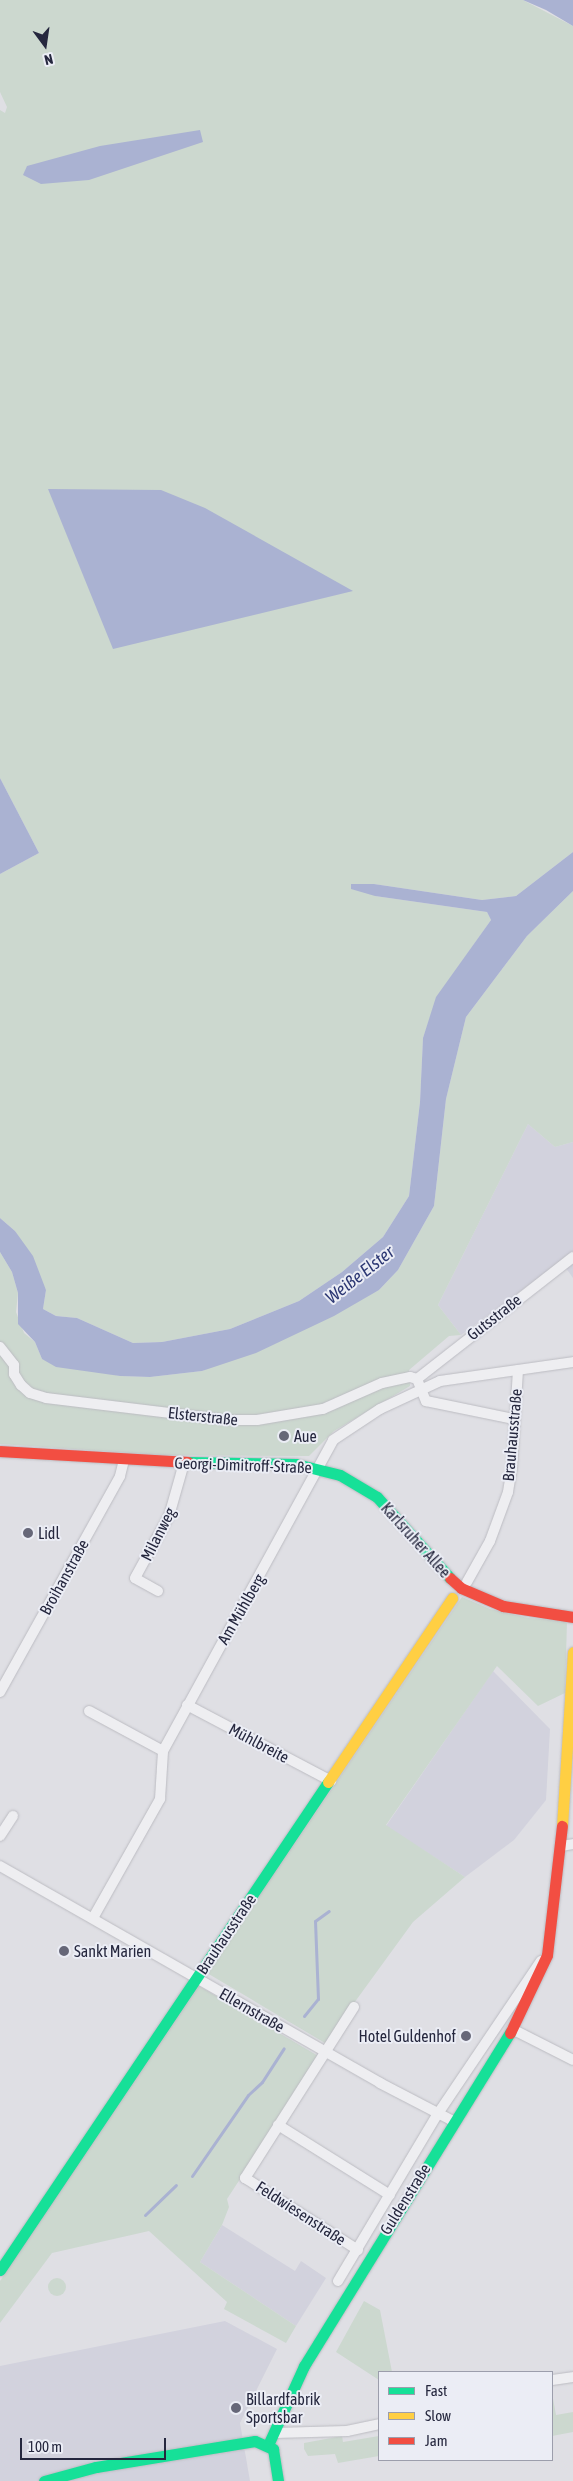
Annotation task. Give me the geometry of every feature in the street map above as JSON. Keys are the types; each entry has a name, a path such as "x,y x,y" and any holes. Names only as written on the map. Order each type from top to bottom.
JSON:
{"street":[{"name":"Gutsstraße","path":"417,1379 573,1257"},
{"name":"Elsterstraße","path":"0,1347 14,1365 14,1374 20,1385 38,1396 229,1420 296,1415 330,1406 382,1383 410,1377 417,1379"},
{"name":"Georgi-Dimitroff-Straße","path":"0,1451 184,1463 270,1462 319,1468 333,1440 380,1409 440,1381 476,1374 573,1362"},
{"name":"Brauhausstraße","path":"467,1582 490,1541 508,1492 512,1468 518,1370"},
{"path":"417,1379 420,1390 430,1402 514,1418"},
{"name":"Broihanstraße","path":"0,1692 120,1476 124,1460"},
{"name":"Milanweg","path":"158,1591 135,1578 169,1516 184,1463"},
{"name":"Karlsruher Allee","path":"319,1468 340,1475 377,1497 438,1567 461,1588 503,1606 573,1617"},
{"name":"Am Mühlberg","path":"93,1918 160,1799 163,1751 319,1468"},
{"name":"Brauhausstraße","path":"0,2270 331,1781 452,1598"},
{"name":"Guldenstraße","path":"268,2446 300,2372 453,2121 512,2029 547,1954 554,1918 561,1846 573,1652"},
{"name":"Mühlbreite","path":"187,1705 331,1781"},
{"path":"89,1711 163,1751"},
{"path":"0,1836 12,1816"},
{"path":"561,1846 573,1844"},
{"name":"Ellernstraße","path":"0,1866 437,2114 453,2121"},
{"name":"Guldenstraße","path":"338,2281 437,2114 531,1971 547,1954"},
{"name":"Feldwiesenstraße","path":"354,2007 324,2050 245,2178 358,2250"},
{"path":"512,2029 573,2060"},
{"path":"278,2124 390,2195"},
{"path":"553,2380 573,2377"},
{"path":"275,2433 347,2431 378,2424"},
{"path":"44,2481 96,2467 255,2441 268,2446 276,2457 278,2481"}],"shaded area":[{"path":"0,0 523,0 573,26 573,852 516,896 482,900 374,884 375,896 487,912 491,920 437,997 423,1038 420,1102 409,1196 383,1237 342,1272 299,1301 230,1329 162,1342 133,1343 77,1318 56,1316 43,1309 46,1290 15,1231 0,1218 0,874 39,853 0,778 0,110 5,113 7,107 0,92"},
{"path":"573,891 573,1142 555,1147 528,1124 438,1305 461,1335 449,1336 409,1370 410,1386 334,1431 309,1456 161,1455 0,1444 0,1252 12,1272 18,1293 16,1312 24,1333 35,1342 42,1359 120,1376 150,1377 202,1371 379,1290 398,1270 434,1206 446,1099 466,1017 527,936"},
{"path":"528,1124 555,1147 573,1142 573,1278 561,1261 461,1335 438,1305"},
{"path":"462,1597 490,1609 528,1618 567,1621 565,1693 538,1706 497,1666 386,1825 465,1877 413,1922 325,2043 207,1973"},
{"path":"493,1671 550,1729 546,1800 514,1840 465,1877 386,1826"},
{"path":"199,1986 320,2057 227,2199 229,2207 222,2225 200,2262 296,2326 286,2343 224,2309 227,2302 149,2231 52,2253 0,2323 0,2281"},
{"path":"222,2225 295,2271 301,2261 326,2278 296,2326 200,2262"},
{"path":"57,2278 63,2281 66,2287 63,2293 57,2296 51,2293 48,2287 51,2281"},
{"path":"364,2301 380,2310 392,2371 378,2371 378,2379 336,2352"},
{"path":"225,2321 277,2349 240,2423 250,2481 0,2481 0,2366"},
{"path":"553,2398 556,2415 573,2412 573,2432 553,2436"},
{"path":"342,2436 343,2442 378,2436 378,2456 338,2463 335,2454 308,2456 304,2449 304,2443"}],"water":[{"path":"523,0 573,0 573,26 546,10"},
{"path":"200,130 203,142 89,180 41,184 23,175 27,166 100,146"},
{"path":"48,489 161,490 205,508 353,591 113,649"},
{"path":"0,778 39,853 0,874"},
{"name":"Weiße Elster","path":"573,852 573,891 527,936 466,1017 446,1099 434,1206 398,1270 379,1290 334,1316 256,1353 202,1371 150,1377 120,1376 56,1367 42,1359 35,1342 18,1324 18,1293 12,1272 0,1252 0,1218 15,1231 33,1256 46,1290 43,1309 56,1316 77,1318 133,1343 162,1342 230,1329 299,1301 342,1272 383,1237 409,1196 420,1102 423,1038 436,997 491,920 487,912 375,896 351,889 351,884 374,884 482,900 516,896"}],"waterway":[{"path":"304,2016 318,1999 315,1921 329,1911"},
{"path":"192,2176 248,2095 262,2082 284,2048"},
{"path":"145,2215 176,2185"}],"traffic: fast":[{"path":"188,1462 296,1464 340,1475 377,1497 450,1578"},
{"path":"0,2270 328,1782"},
{"path":"268,2445 304,2366 510,2033"},
{"path":"44,2481 96,2467 255,2441 273,2449 278,2481"}],"traffic: slow":[{"path":"328,1782 452,1598"},
{"path":"562,1826 573,1652"}],"traffic: jam":[{"path":"0,1451 188,1462"},
{"path":"450,1578 461,1588 503,1606 573,1617"},
{"path":"510,2033 547,1955 562,1826"}],"place":[{"name":"Aue","path":"284,1436"},
{"name":"Lidl","path":"28,1533"},
{"name":"Sankt Marien","path":"64,1951"},
{"name":"Hotel Guldenhof","path":"466,2036"},
{"name":"Billardfabrik Sportsbar","path":"236,2408"}]}
